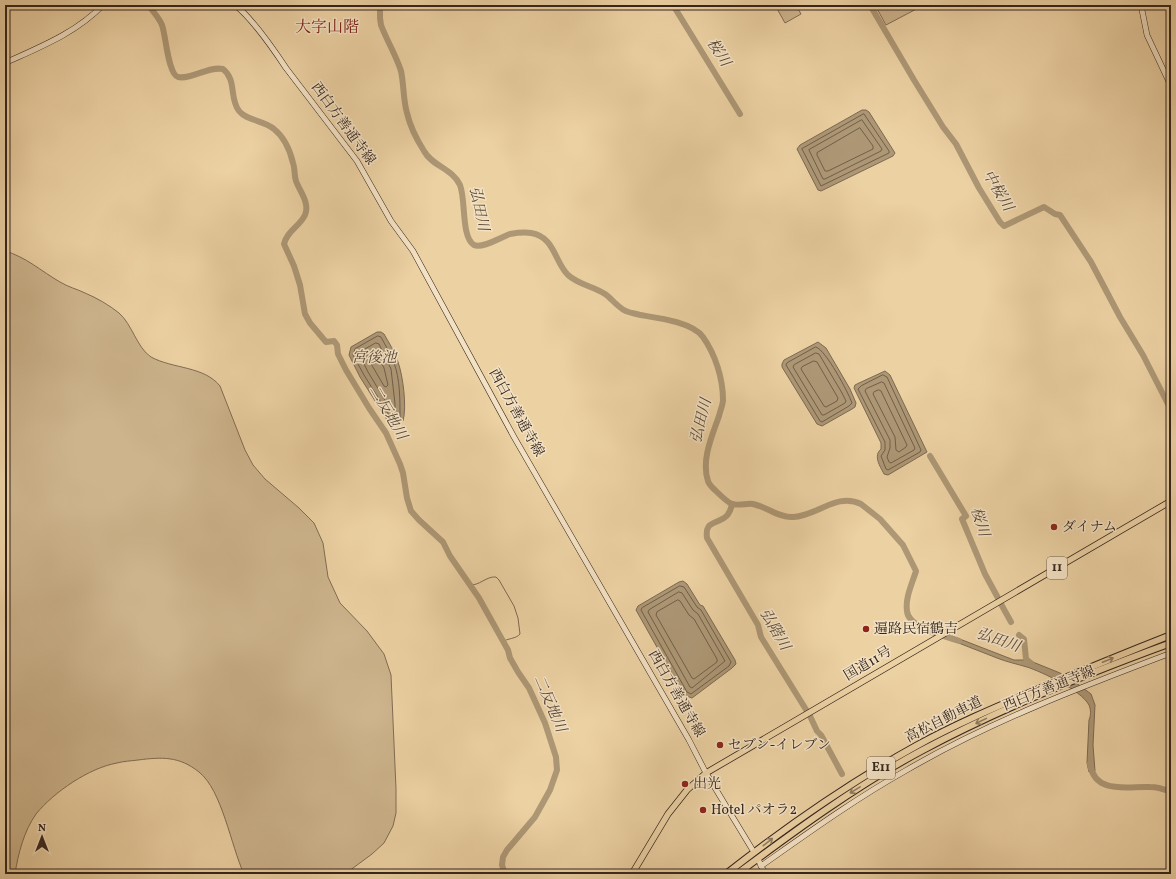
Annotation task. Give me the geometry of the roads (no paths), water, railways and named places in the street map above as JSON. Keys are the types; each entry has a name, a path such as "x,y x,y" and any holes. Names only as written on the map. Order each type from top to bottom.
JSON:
{"highway":[{"name":"国道11号","path":"632,874 668,814 687,790 706,773 1171,501"},
{"name":"高松自動車道","path":"737,874 780,841 851,792 921,751 983,720 1055,688 1074,677 1171,636"},
{"name":"高松自動車道","path":"726,874 776,835 816,808 849,786 917,746 982,713 1049,685 1171,643"}],"main road":[{"path":"5,63 62,36 84,22 103,5"},
{"name":"西白方善通寺線","path":"235,5 272,49 357,160 391,221 413,251 514,437 690,740 706,773 752,849"},
{"path":"1141,5 1149,40 1171,86"},
{"name":"西白方善通寺線","path":"760,864 905,771 1004,720 1171,653"}],"street":[{"path":"760,864 766,874"}],"water":[{"path":"862,110 869,112 895,153 893,156 821,191 818,190 797,149 800,145"},
{"name":"宮後池","path":"377,332 384,334 394,351 400,368 405,408 403,421 395,425 389,423 360,377 349,355 351,347"},
{"path":"818,342 826,348 850,389 856,403 855,407 822,426 817,424 782,367 784,360"},
{"path":"885,371 890,375 927,452 888,475 884,474 877,458 881,449 881,443 854,388 855,385"},
{"path":"683,581 687,584 700,605 703,606 736,664 692,698 684,695 636,610 638,606"},
{"path":"952,636 1014,660 1028,660 1060,673 1091,694 1095,705 1093,745 1095,771 1089,772 1087,763 1090,709 1085,699 1078,693 1051,677 1034,669 1001,659 951,640"}],"waterway":[{"name":"二反地川","path":"148,5 158,17 162,25 170,62 175,74 178,77 188,77 211,69 223,69 230,78 234,100 239,111 246,117 270,126 278,132 286,144 294,165 296,181 304,198 306,211 303,219 288,236 284,244 294,266 300,285 305,314 310,323 326,342 334,341 337,345 338,354 346,370 386,433 400,464 411,511 443,542 450,556 479,598 508,650 510,658 529,688 545,723 556,757 557,770 550,790 535,817 507,850 503,857 502,865 505,874"},
{"name":"弘田川","path":"380,5 381,25 401,71 405,102 410,123 414,133 428,156 453,175 460,185 465,226 470,241 477,246 487,244 510,234 531,233 539,235 550,244 563,269 568,275 577,281 605,294 623,310 683,324 698,332 703,337 715,359 723,392 723,404 708,448 706,473 710,485 732,504 753,504 788,517 802,516 844,501 852,501 861,504 880,519 903,545 916,571 907,601 907,611 909,617 920,627 959,641"},
{"name":"桜川","path":"673,5 740,114"},
{"name":"中桜川","path":"870,5 943,127 956,144 979,188 1000,222 1004,226 1044,207 1055,214 1060,215 1091,262 1120,317 1143,355 1171,410"},
{"name":"桜川","path":"930,456 966,516 962,519 985,574 998,598"},
{"name":"弘階川","path":"732,504 730,512 726,517 709,526 707,529 707,538 758,625 761,637 810,716 842,774"},
{"path":"469,585 476,584 492,577 496,577 499,580 514,606 518,618 520,634 502,642"},
{"name":"桜川","path":"1001,604 1011,622"},
{"name":"桜川","path":"1019,635 1024,639 1026,659 1032,665"},
{"name":"弘田川","path":"1090,764 1093,774 1098,781 1105,785 1113,787 1156,787 1171,792"}],"place":[{"name":"ダイナム","path":"1054,527"},
{"name":"遍路民宿鶴吉","path":"866,629"},
{"name":"セブン-イレブン","path":"720,745"},
{"name":"出光","path":"685,784"},
{"name":"Hotel パオラ2","path":"703,810"}],"district":[{"name":"大字山階","path":"327,28"}]}
